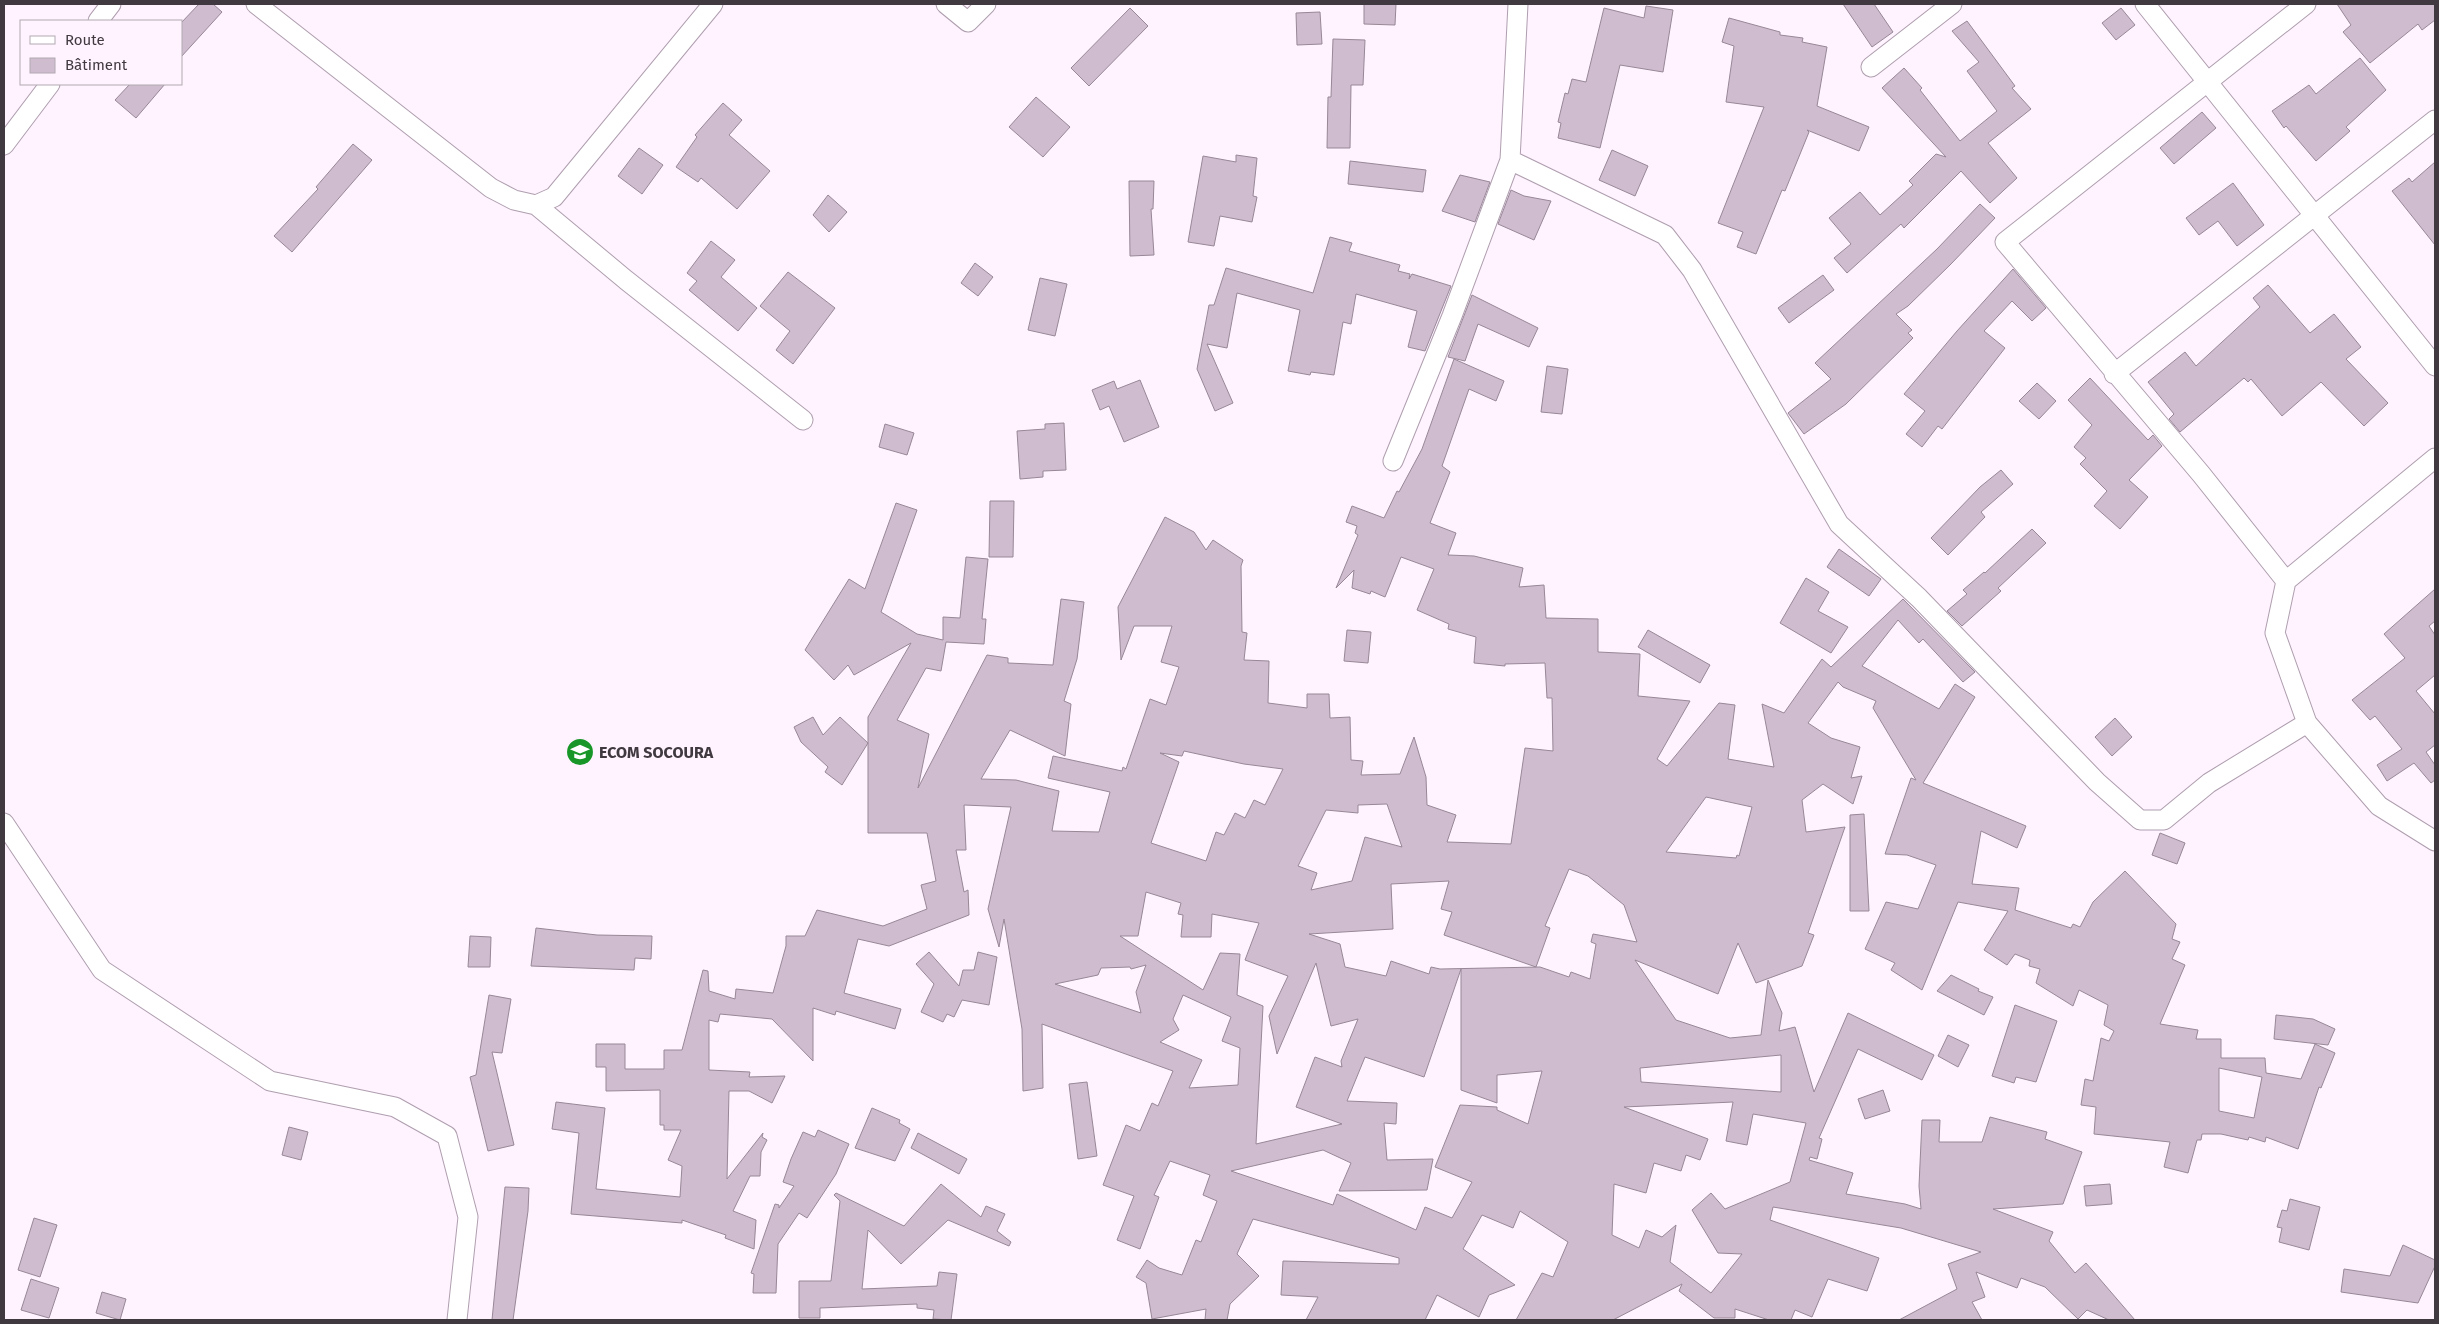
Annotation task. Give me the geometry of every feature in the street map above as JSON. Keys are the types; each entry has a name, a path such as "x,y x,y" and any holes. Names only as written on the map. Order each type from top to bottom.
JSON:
{"street":[{"path":"99,20 111,4"},
{"path":"256,4 491,188 514,200 536,205 626,280 803,420"},
{"path":"536,205 554,197 713,4"},
{"path":"946,4 968,22 986,4"},
{"path":"1393,461 1452,316 1510,160 1518,4"},
{"path":"1870,67 1952,4"},
{"path":"2144,4 2435,366"},
{"path":"2286,581 2201,474 2114,374 2004,242 2306,4"},
{"path":"4,144 49,85"},
{"path":"2114,374 2435,120"},
{"path":"1510,160 1665,235 1692,270 1839,524 1919,598 2097,782 2140,820 2164,820 2209,783 2307,723"},
{"path":"2435,458 2286,581 2275,633 2307,723 2379,806 2435,841"},
{"path":"4,823 102,970 270,1081 395,1107 447,1136 468,1217 457,1320"}],"building":[{"path":"199,4 213,4 222,12 182,56 182,22"},
{"path":"1364,4 1396,4 1395,25 1364,24"},
{"path":"1843,4 1874,4 1893,32 1872,47"},
{"path":"2337,4 2435,4 2435,20 2422,30 2418,24 2370,63 2343,32 2351,25"},
{"path":"1646,6 1673,10 1663,72 1620,65 1600,148 1558,138 1561,123 1558,122 1565,93 1568,94 1572,79 1586,82 1604,8 1644,18"},
{"path":"1130,8 1148,26 1089,86 1071,68"},
{"path":"2121,8 2135,25 2116,40 2102,23"},
{"path":"1320,12 1322,44 1297,45 1296,13"},
{"path":"1729,18 1780,32 1780,35 1803,38 1802,42 1827,47 1817,106 1869,127 1859,151 1807,130 1809,132 1785,191 1782,190 1756,254 1737,247 1743,232 1718,223 1764,107 1726,102 1734,46 1722,42"},
{"path":"1967,21 2015,86 2012,88 2031,109 1988,143 2017,178 1990,203 1961,171 1904,228 1901,224 1847,273 1834,258 1851,244 1829,218 1860,192 1880,215 1913,185 1909,181 1936,154 1946,157 1882,88 1904,68 1922,88 1920,90 1960,141 1997,111 1967,71 1979,62 1952,31"},
{"path":"1333,39 1365,40 1363,85 1351,85 1350,148 1327,148 1328,97 1331,97"},
{"path":"2360,58 2386,90 2346,127 2350,131 2316,161 2286,126 2284,128 2272,111 2309,85 2316,94"},
{"path":"129,85 164,85 136,118 115,100"},
{"path":"1036,97 1070,127 1043,157 1009,127"},
{"path":"723,103 742,120 729,135 770,171 737,209 701,178 698,182 676,167 697,137 695,135"},
{"path":"2202,112 2216,128 2174,164 2160,148"},
{"path":"353,144 372,160 292,252 274,236 318,189 316,187"},
{"path":"639,148 663,165 642,194 618,176"},
{"path":"1612,150 1648,166 1635,196 1599,180"},
{"path":"1236,155 1257,158 1253,196 1257,197 1252,222 1220,216 1214,246 1188,242 1203,156 1236,162"},
{"path":"1350,161 1426,170 1423,192 1348,184"},
{"path":"2435,162 2435,245 2392,191 2409,178 2412,182"},
{"path":"1460,175 1490,182 1475,222 1442,211"},
{"path":"1129,181 1154,181 1153,209 1151,209 1154,255 1130,256"},
{"path":"2233,183 2264,225 2237,246 2218,221 2199,235 2186,218"},
{"path":"1511,190 1524,196 1551,201 1534,240 1498,224"},
{"path":"828,195 847,212 829,232 813,215"},
{"path":"1980,204 1995,218 1908,306 1896,314 1912,330 1908,333 1913,338 1846,404 1804,434 1788,413 1831,379 1815,363 1937,249"},
{"path":"1330,237 1352,243 1349,251 1400,265 1398,271 1410,274 1409,279 1412,274 1451,286 1425,351 1408,347 1417,311 1356,294 1351,324 1343,322 1334,375 1311,372 1310,375 1288,371 1300,310 1237,293 1227,348 1207,344 1233,403 1215,411 1197,369 1209,305 1214,305 1226,268 1313,293"},
{"path":"711,241 735,260 721,277 757,308 738,331 689,290 697,281 687,273"},
{"path":"975,263 993,277 978,296 961,283"},
{"path":"2013,269 2046,308 2032,321 2012,301 1984,331 2005,348 1942,429 1938,426 1922,447 1906,434 1925,411 1904,394"},
{"path":"788,272 835,308 793,364 776,350 790,331 760,306"},
{"path":"1823,275 1834,290 1789,323 1778,308"},
{"path":"1040,278 1067,284 1055,336 1028,330"},
{"path":"2268,285 2310,333 2334,314 2361,347 2346,359 2388,403 2364,426 2321,382 2282,416 2251,379 2248,382 2244,378 2180,432 2169,419 2174,414 2148,382 2185,352 2196,366 2260,307 2253,298"},
{"path":"1472,295 1538,328 1529,347 1478,324 1465,361 1448,357"},
{"path":"1454,359 1504,381 1496,401 1469,389 1442,466 1450,472 1430,523 1456,533 1448,555 1474,556 1523,568 1519,587 1544,585 1546,618 1598,619 1598,652 1640,654 1638,696 1690,701 1657,759 1667,766 1719,703 1735,705 1728,759 1774,767 1762,704 1784,713 1822,659 1831,667 1903,599 1975,672 1963,682 1923,639 1919,643 1898,620 1862,666 1939,709 1955,684 1975,697 1923,783 2026,826 2017,848 1981,831 1972,884 2019,888 2015,910 2071,928 2073,924 2080,927 2093,902 2125,871 2176,924 2172,939 2180,942 2172,959 2185,965 2160,1024 2198,1030 2196,1039 2221,1039 2221,1058 2265,1058 2266,1073 2301,1079 2315,1044 2335,1053 2321,1088 2319,1087 2298,1149 2266,1137 2265,1142 2249,1137 2248,1140 2221,1134 2202,1134 2201,1140 2197,1140 2188,1173 2164,1167 2170,1142 2094,1134 2096,1107 2081,1105 2085,1079 2093,1081 2101,1038 2109,1041 2114,1031 2104,1025 2108,1005 2079,990 2073,1006 2036,983 2040,969 2029,966 2030,960 2015,954 2007,965 1984,950 2008,911 1958,902 1922,990 1891,970 1895,963 1865,949 1886,902 1918,909 1936,865 1907,855 1885,854 1911,778 1916,780 1873,708 1876,701 1843,687 1838,682 1808,723 1831,738 1860,747 1851,778 1862,776 1853,804 1823,784 1802,800 1806,832 1845,827 1808,933 1814,935 1802,966 1756,983 1738,943 1718,994 1635,960 1676,1020 1730,1038 1761,1035 1768,980 1782,1013 1779,1031 1795,1027 1814,1092 1848,1013 1934,1055 1922,1080 1858,1049 1819,1138 1822,1139 1817,1159 1810,1157 1809,1160 1853,1173 1846,1194 1905,1204 1921,1209 1919,1186 1922,1120 1940,1120 1939,1142 1982,1142 1990,1117 2047,1132 2045,1139 2082,1152 2063,1204 1993,1209 2053,1232 2049,1241 2075,1273 2086,1263 2135,1320 2109,1320 2087,1310 2078,1319 2045,1287 2021,1278 2017,1288 1976,1272 1985,1297 1972,1302 1982,1320 1899,1320 1957,1289 1948,1264 1981,1252 1901,1228 1773,1207 1770,1220 1879,1258 1867,1291 1828,1279 1812,1317 1795,1310 1791,1320 1769,1320 1735,1309 1735,1318 1714,1318 1679,1291 1682,1284 1613,1320 1516,1320 1542,1273 1553,1277 1568,1242 1520,1211 1513,1228 1482,1215 1463,1249 1515,1285 1489,1295 1479,1317 1437,1295 1425,1320 1306,1320 1318,1297 1281,1295 1283,1261 1399,1264 1399,1258 1253,1219 1237,1254 1259,1276 1230,1304 1227,1320 1205,1320 1206,1309 1152,1319 1146,1283 1136,1277 1147,1260 1159,1268 1182,1275 1196,1240 1201,1242 1217,1201 1203,1195 1210,1175 1170,1161 1154,1195 1159,1197 1140,1249 1117,1240 1134,1196 1103,1185 1126,1125 1140,1131 1152,1103 1158,1106 1173,1071 1042,1024 1043,1088 1023,1091 1022,1029 1004,919 999,947 988,909 1011,807 964,805 966,850 956,850 964,892 968,890 969,915 889,946 858,939 844,993 901,1009 895,1029 836,1011 835,1015 813,1008 813,1061 772,1019 720,1014 718,1022 709,1020 709,1070 750,1072 749,1077 785,1076 772,1103 749,1091 729,1091 727,1179 763,1133 762,1137 767,1140 761,1152 760,1176 750,1176 733,1211 756,1220 754,1249 725,1238 726,1235 682,1220 682,1223 571,1214 579,1133 552,1129 556,1102 605,1108 596,1189 680,1197 682,1166 668,1160 681,1130 664,1130 664,1125 660,1125 660,1090 606,1091 606,1067 596,1067 596,1044 625,1044 625,1069 664,1069 664,1050 682,1050 703,970 708,971 709,991 735,999 736,989 773,993 786,946 786,936 805,936 817,910 883,926 927,909 921,885 936,881 927,833 868,833 868,717 911,643 854,675 848,665 834,680 805,650 849,579 865,589 896,503 917,510 881,612 917,634 943,640 943,617 960,618 966,557 988,559 982,619 986,619 984,644 946,642 941,671 926,668 897,720 929,734 918,788 987,655 1008,658 1008,663 1053,665 1061,599 1084,602 1077,659 1064,701 1071,704 1065,756 1010,730 981,779 1016,780 1059,791 1052,831 1099,832 1110,792 1048,778 1053,756 1122,771 1123,767 1126,769 1150,699 1166,705 1179,667 1161,662 1172,626 1134,626 1121,660 1118,607 1165,517 1194,532 1206,550 1213,540 1243,560 1241,566 1242,632 1247,633 1244,660 1269,661 1268,703 1307,708 1307,694 1329,694 1330,718 1350,717 1351,760 1363,761 1361,775 1400,774 1414,737 1426,777 1427,805 1456,815 1447,842 1511,844 1525,748 1553,751 1552,698 1547,698 1545,663 1505,664 1505,666 1474,663 1476,637 1448,629 1449,624 1417,610 1434,569 1401,557 1385,597 1371,591 1370,594 1352,588 1354,570 1336,588 1358,535 1355,533 1357,526 1346,522 1352,506 1384,518 1397,491 1399,492 1422,449","holes":["1184,751 1244,764 1283,769 1265,805 1254,800 1245,818 1235,813 1224,835 1216,832 1206,861 1151,843 1179,762 1160,753 1182,756","1706,797 1752,807 1739,856 1737,855 1736,858 1666,852","1387,804 1402,847 1365,837 1352,881 1311,890 1317,873 1298,866 1326,810 1358,813 1358,805","1569,869 1588,876 1624,905 1637,942 1593,934 1591,942 1596,944 1590,979 1571,972 1569,977 1540,967 1440,969 1431,967 1429,974 1391,961 1386,976 1345,967 1340,944 1309,934 1393,929 1391,884 1449,881 1441,909 1452,912 1444,935 1536,967 1550,928 1545,926","1146,892 1181,903 1178,914 1183,915 1181,937 1211,937 1212,914 1259,923 1245,960 1288,976 1269,1016 1277,1054 1316,963 1331,1026 1358,1019 1341,1061 1342,1067 1315,1057 1296,1107 1342,1124 1256,1144 1263,1006 1237,995 1240,954 1220,953 1203,990 1120,936 1138,936","1146,965 1136,992 1141,1013 1055,984 1098,975 1101,968 1130,967 1131,969","1461,969 1461,1090 1497,1103 1497,1075 1542,1071 1528,1124 1497,1110 1497,1107 1460,1105 1435,1167 1472,1182 1452,1218 1425,1207 1416,1230 1337,1194 1333,1205 1231,1171 1323,1150 1351,1163 1339,1191 1427,1190 1433,1159 1387,1160 1384,1123 1396,1124 1397,1103 1347,1101 1365,1057 1424,1077","1183,995 1231,1017 1222,1041 1240,1048 1238,1085 1189,1088 1202,1060 1160,1042 1179,1030 1173,1019","1781,1055 1781,1092 1641,1082 1640,1068","2219,1068 2262,1077 2254,1118 2219,1111","1733,1102 1726,1141 1747,1145 1753,1114 1806,1123 1790,1182 1725,1209 1711,1193 1692,1210 1718,1253 1742,1254 1711,1293 1670,1262 1676,1225 1662,1237 1646,1230 1639,1248 1612,1235 1614,1184 1646,1193 1654,1163 1681,1171 1686,1155 1700,1160 1708,1139 1624,1107"]},
{"path":"1547,366 1568,369 1562,414 1541,412"},
{"path":"2090,378 2148,440 2153,435 2162,446 2129,480 2148,497 2120,529 2094,506 2107,491 2080,464 2086,458 2074,447 2092,425 2068,400"},
{"path":"1140,380 1159,427 1124,442 1109,406 1100,410 1092,390 1114,381 1117,389"},
{"path":"2037,383 2056,401 2039,419 2019,401"},
{"path":"1064,423 1066,470 1043,471 1043,477 1020,479 1017,431 1045,429 1045,424"},
{"path":"885,424 914,433 907,455 879,447"},
{"path":"2001,470 2013,484 1981,512 1985,517 1948,555 1931,538 1980,487"},
{"path":"990,501 1014,501 1013,557 989,557"},
{"path":"2032,529 2046,543 1998,588 2001,591 1962,626 1947,611 1967,594 1963,590 1985,573"},
{"path":"1839,549 1881,579 1869,596 1827,567"},
{"path":"1806,578 1829,592 1818,611 1848,627 1831,653 1780,623"},
{"path":"2435,589 2435,621 2429,626 2435,635 2435,675 2416,691 2435,714 2435,745 2426,752 2435,765 2435,780 2431,783 2414,763 2387,781 2377,765 2402,749 2375,716 2370,720 2352,700 2405,658 2384,634"},
{"path":"1347,630 1371,632 1368,663 1344,661"},
{"path":"1648,630 1710,665 1700,683 1638,647"},
{"path":"813,717 823,735 840,717 868,743 842,785 825,772 828,767 801,742 794,727"},
{"path":"2115,718 2132,737 2112,756 2095,737"},
{"path":"1864,814 1869,911 1850,911 1850,815"},
{"path":"2160,833 2185,843 2177,864 2152,855"},
{"path":"536,928 597,935 652,936 651,959 635,958 634,970 531,966"},
{"path":"470,936 491,937 490,967 468,967"},
{"path":"929,952 959,986 963,970 974,970 978,952 997,957 989,1005 962,1000 954,1017 947,1014 943,1022 921,1012 934,984 916,964"},
{"path":"1951,975 1979,989 1978,991 1993,997 1984,1015 1937,991"},
{"path":"489,995 511,999 502,1053 492,1052 514,1145 488,1151 470,1077 476,1075"},
{"path":"2015,1005 2057,1021 2036,1082 2016,1077 2014,1083 1992,1076"},
{"path":"2276,1015 2313,1019 2335,1029 2328,1045 2274,1039"},
{"path":"1948,1035 1969,1045 1958,1067 1938,1056"},
{"path":"1087,1082 1097,1156 1078,1159 1069,1084"},
{"path":"1883,1090 1890,1111 1865,1119 1858,1099"},
{"path":"872,1108 900,1120 899,1123 910,1129 895,1161 855,1148"},
{"path":"289,1127 308,1132 301,1160 282,1155"},
{"path":"818,1130 849,1144 836,1174 807,1218 799,1213 778,1244 776,1293 753,1293 754,1274 751,1273 775,1204 779,1205 779,1208 794,1186 783,1182 791,1159 803,1132 815,1137"},
{"path":"918,1133 967,1159 959,1174 911,1148"},
{"path":"941,1184 981,1217 986,1206 1005,1214 997,1231 1011,1242 1009,1246 948,1220 901,1264 868,1230 862,1289 937,1286 939,1272 957,1274 951,1320 933,1319 934,1310 917,1308 917,1304 820,1308 820,1318 799,1318 799,1281 831,1281 840,1201 834,1195 836,1193 904,1226"},
{"path":"2110,1184 2112,1204 2086,1206 2084,1186"},
{"path":"505,1187 529,1188 528,1211 513,1320 492,1320"},
{"path":"2290,1199 2320,1207 2309,1250 2279,1242 2282,1228 2277,1227 2282,1210 2287,1211"},
{"path":"34,1218 57,1225 40,1277 18,1270"},
{"path":"2403,1245 2435,1260 2435,1266 2418,1303 2341,1292 2344,1269 2390,1276"},
{"path":"31,1279 59,1288 49,1318 21,1310"},
{"path":"102,1292 126,1299 120,1320 96,1313"}],"place":[{"name":"ECOM SOCOURA","path":"580,752"}]}
